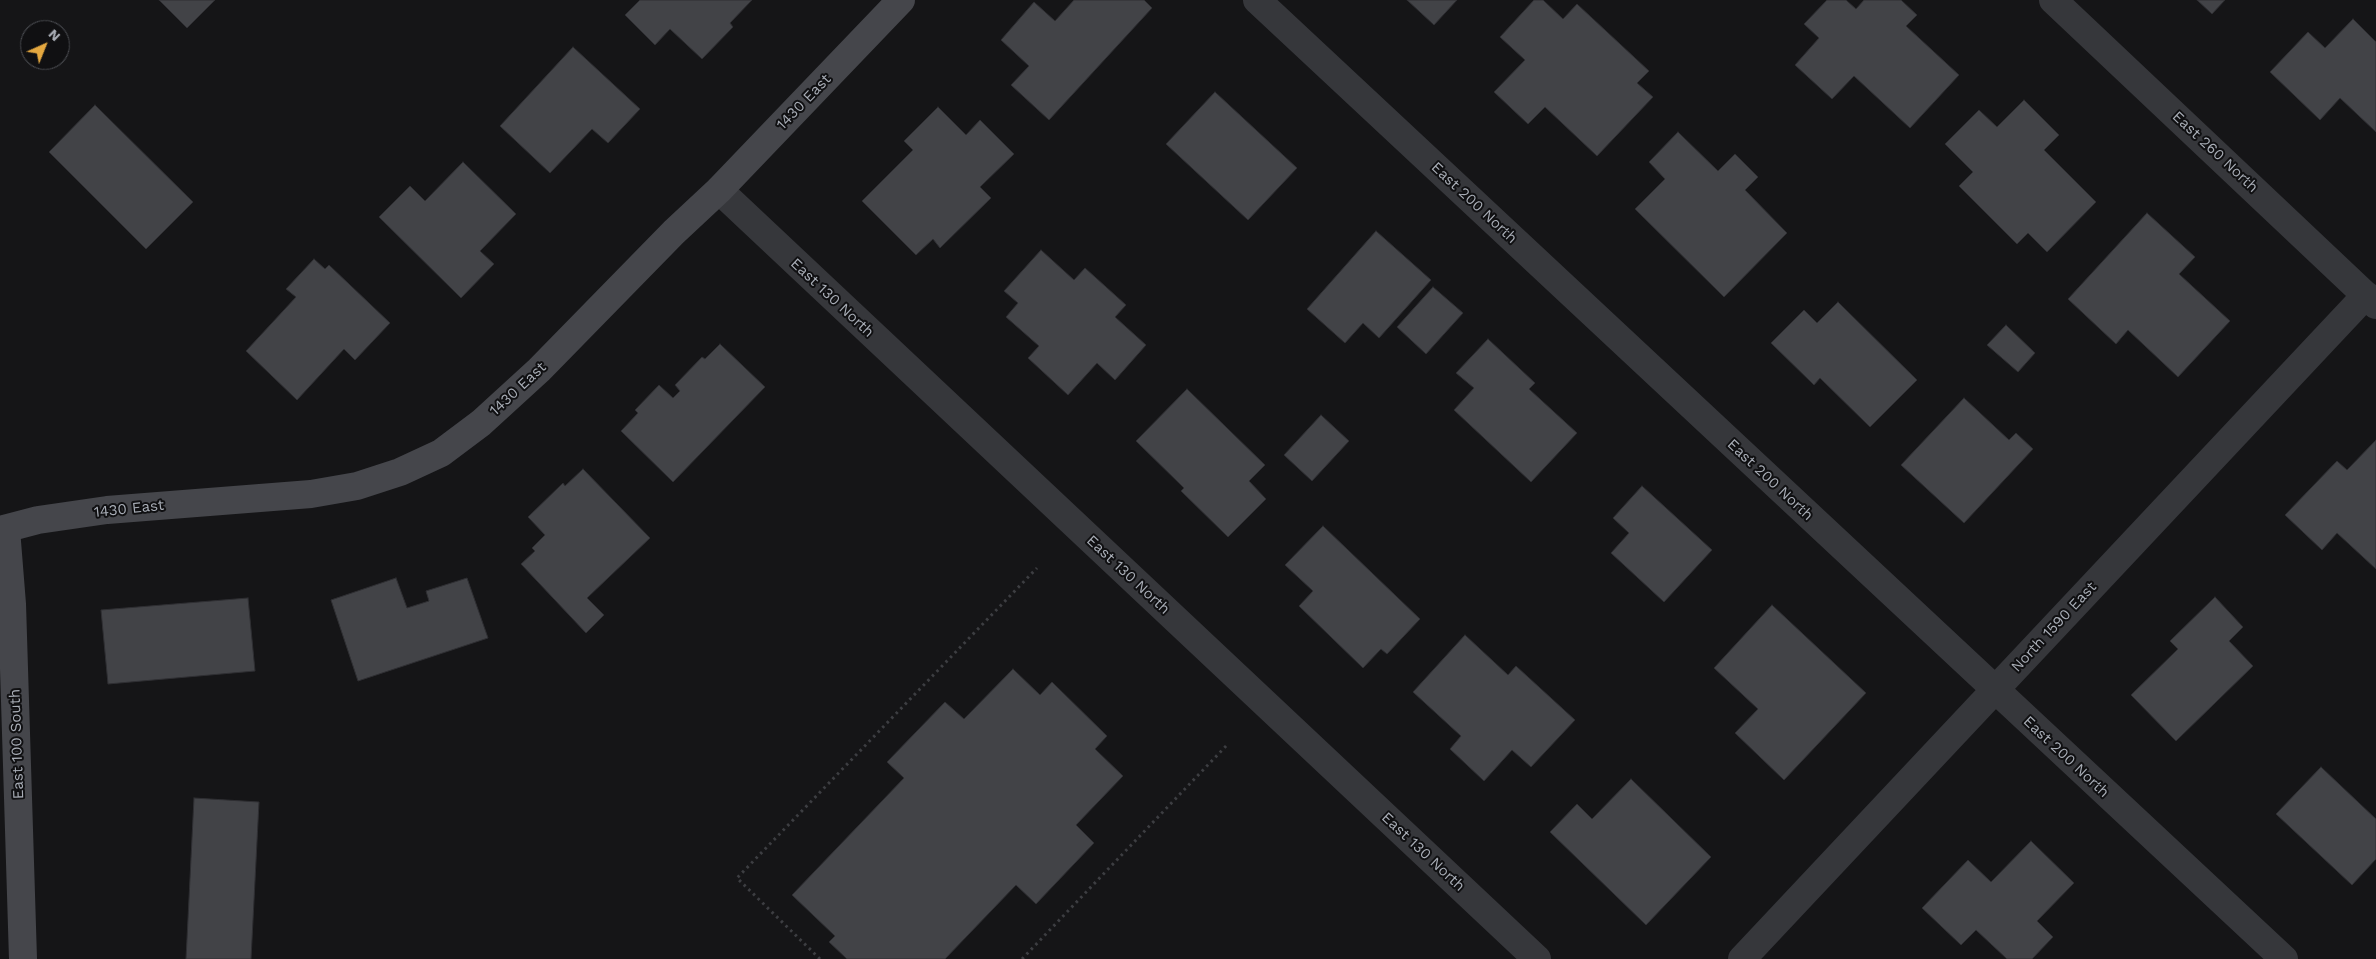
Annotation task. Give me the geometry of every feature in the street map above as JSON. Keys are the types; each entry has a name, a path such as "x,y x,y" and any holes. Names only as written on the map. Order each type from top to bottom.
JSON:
{"street":[{"name":"1430 East","path":"3,530 38,520 107,510 311,494 357,486 400,472 441,453 481,424 538,370 674,232 719,190 901,0"},
{"name":"East 200 North","path":"1257,0 2284,959"},
{"name":"East 260 North","path":"2053,0 2371,300"},
{"name":"East 130 North","path":"719,190 1537,959"},
{"name":"North 1590 East","path":"1742,959 1995,691 2371,300"},
{"name":"East 100 South","path":"3,530 12,604 23,959"}],"path":[{"path":"820,959 737,878 1037,568"},
{"path":"1022,959 1228,745"}],"building":[{"path":"159,0 215,0 187,28"},
{"path":"640,0 752,0 730,23 733,27 702,59 670,29 655,45 625,15"},
{"path":"1074,0 1144,0 1152,8 1049,120 1011,85 1029,66 1001,40 1034,2 1055,21"},
{"path":"1407,0 1457,0 1434,25"},
{"path":"1534,0 1543,0 1563,19 1577,4 1649,71 1637,83 1653,97 1597,156 1545,107 1528,124 1494,92 1525,60 1500,37"},
{"path":"1827,0 1846,0 1856,9 1864,0 1901,0 1917,15 1906,26 1959,75 1910,128 1854,76 1832,99 1795,65 1819,38 1804,24"},
{"path":"2197,0 2225,0 2212,14"},
{"path":"2353,19 2376,42 2376,132 2340,98 2320,120 2270,72 2308,32 2325,48"},
{"path":"573,47 640,109 608,143 592,129 550,173 500,126"},
{"path":"1215,92 1297,168 1248,220 1166,144"},
{"path":"2024,100 2059,135 2044,150 2096,202 2047,252 2028,233 2017,244 1959,186 1973,172 1945,144 1979,110 1997,127"},
{"path":"95,105 193,202 146,249 49,152"},
{"path":"938,107 966,135 980,120 1014,154 980,187 991,198 940,248 933,239 916,255 862,201 913,150 904,141"},
{"path":"1678,132 1718,171 1735,154 1758,177 1745,190 1787,233 1724,297 1635,209 1665,179 1649,162"},
{"path":"463,162 516,214 480,251 494,264 461,298 379,217 410,186 425,201"},
{"path":"2147,213 2195,257 2179,274 2230,321 2178,377 2128,330 2116,344 2068,299"},
{"path":"1376,231 1431,280 1379,338 1363,323 1345,343 1307,309"},
{"path":"1041,250 1074,280 1085,268 1126,305 1115,317 1146,345 1115,380 1097,363 1068,395 1028,358 1039,346 1006,317 1018,303 1004,291"},
{"path":"314,259 325,269 329,265 390,323 355,360 344,349 297,400 246,351 296,297 286,289"},
{"path":"1433,287 1463,313 1426,354 1397,327"},
{"path":"1838,302 1917,380 1870,427 1820,378 1814,385 1771,343 1804,310 1817,323"},
{"path":"2006,325 2035,353 2018,372 1987,345"},
{"path":"1488,339 1535,383 1529,389 1577,433 1531,482 1454,410 1474,388 1456,373"},
{"path":"720,344 765,387 673,482 621,431 638,413 635,410 659,385 673,398 680,391 675,385 702,357 705,359"},
{"path":"1187,389 1265,465 1249,481 1266,499 1228,537 1181,491 1184,488 1136,441"},
{"path":"1964,398 2009,440 2016,433 2033,449 1964,523 1901,465"},
{"path":"1321,415 1349,441 1312,481 1284,455"},
{"path":"2376,440 2376,569 2337,533 2322,550 2285,515 2337,461 2347,470"},
{"path":"583,469 650,538 587,598 604,615 586,633 521,564 535,551 532,548 545,535 528,517 563,483 565,486"},
{"path":"1642,486 1712,550 1664,602 1611,553 1629,533 1613,518"},
{"path":"1323,526 1420,619 1387,654 1381,649 1363,668 1299,606 1313,591 1285,565"},
{"path":"396,578 407,608 429,601 426,591 467,578 488,638 358,681 331,600"},
{"path":"2215,597 2243,627 2229,641 2253,666 2176,741 2131,695 2178,649 2170,641"},
{"path":"248,598 255,671 108,684 101,610"},
{"path":"1772,605 1866,693 1784,780 1735,733 1758,709 1714,668"},
{"path":"1465,635 1508,675 1516,666 1575,720 1531,767 1512,750 1484,781 1450,749 1461,736 1413,692"},
{"path":"1013,669 1040,695 1052,682 1107,736 1095,749 1123,776 1076,825 1094,843 1036,904 1016,885 945,959 847,959 829,942 835,936 792,895 904,778 887,762 945,702 964,719"},
{"path":"2321,767 2376,819 2376,859 2352,885 2276,814"},
{"path":"1631,779 1711,857 1646,925 1550,832 1577,804 1592,819"},
{"path":"194,798 259,802 251,959 186,959"},
{"path":"2031,841 2074,883 2037,921 2053,937 2032,959 2007,959 1976,930 1961,945 1922,908 1968,860 1991,882"}]}
